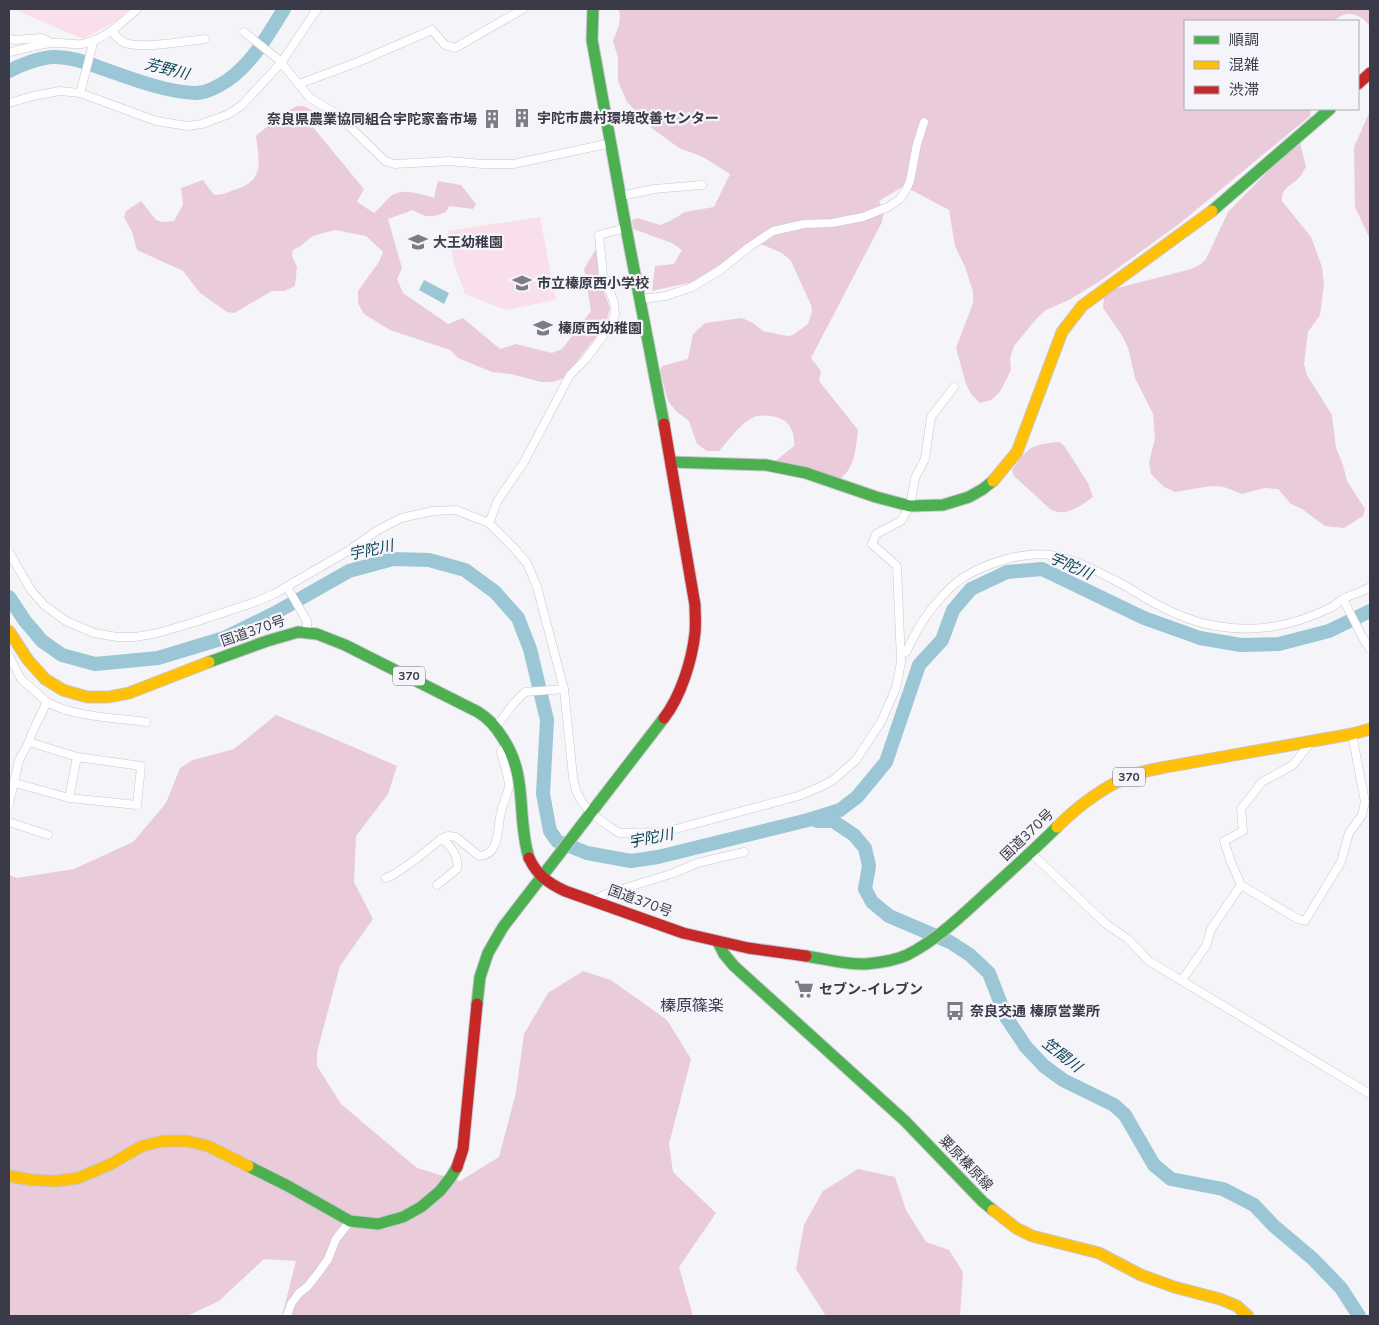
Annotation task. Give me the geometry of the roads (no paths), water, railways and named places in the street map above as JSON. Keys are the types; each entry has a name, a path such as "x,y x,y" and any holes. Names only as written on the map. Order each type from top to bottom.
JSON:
{"main road":[{"path":"9,1176 32,1180 56,1181 78,1178 111,1164 142,1146 163,1142 188,1141 208,1146 288,1186 350,1221 378,1224 403,1217 420,1207 440,1191 458,1164 463,1149 480,977 488,953 503,927 666,714 680,691 690,660 695,632 695,605 671,462 592,40 593,9"},
{"path":"1359,83 1370,73"},
{"path":"671,462 766,465 806,472 876,497 910,506 943,505 969,497 983,489 1001,474 1017,452 1062,332 1082,306 1208,215 1329,110"},
{"name":"国道370号","path":"9,632 32,667 47,681 69,692 100,698 127,694 216,659 287,634 307,631 333,639 482,714 496,727 508,746 517,769 521,789 523,830 527,850 535,868 550,884 683,933 718,942 850,963 866,964 894,959 936,937 1031,853 1070,814 1103,789 1136,774 1176,765 1352,734 1370,729"},
{"name":"粟原榛原線","path":"718,942 724,954 734,966 905,1121 983,1202 1016,1228 1032,1236 1099,1253 1141,1275 1237,1306 1248,1316"}],"street":[{"path":"9,52 50,43 81,44 94,40 112,31 137,9"},
{"path":"9,103 33,96 81,89 156,121 187,126 202,124 229,114 242,105 280,62 317,9"},
{"path":"299,84 358,62 432,30 445,44 455,48 523,9"},
{"path":"112,31 122,42 129,44 146,45 204,39"},
{"path":"244,32 280,62 310,98 337,114 385,161 395,164 449,161 513,164 611,143"},
{"path":"9,38 13,40 42,38 50,43"},
{"path":"81,89 94,40"},
{"path":"640,299 666,296 692,287 720,270 748,247 773,231 804,224 832,223 863,216 888,207 900,199 910,181 917,144 924,122"},
{"path":"620,196 654,189 702,186"},
{"path":"489,524 495,506 524,462 570,375 586,360 607,331 615,314 614,302 603,275 599,235 626,228"},
{"path":"9,552 31,590 44,605 66,621 94,633 117,637 135,637 158,634 258,601 287,588 348,551 378,530 401,518 433,511 456,510 489,524 527,563 537,587 561,689 573,777 576,791 582,802 590,814 619,832 665,832 798,796 820,788 833,780 856,760 880,722 896,688 901,662 897,566 872,544 876,534 901,521 910,506 915,478 925,459 931,417 954,387"},
{"path":"901,654 906,652 923,619 958,582 1002,560 1023,556 1049,555 1074,561 1112,578 1151,602 1184,618 1216,626 1244,629 1270,628 1296,622 1332,607 1370,587"},
{"path":"287,588 306,619 307,631"},
{"path":"1343,600 1370,649"},
{"path":"9,656 21,679 55,706 80,713 146,722"},
{"path":"496,727 525,692 561,689"},
{"path":"9,800 15,784 19,760 48,702"},
{"path":"1312,740 1293,765 1262,782 1241,809 1243,831 1224,841 1241,885 1298,919 1305,921 1341,862 1349,833 1362,815 1365,802 1352,734"},
{"path":"15,784 69,798 137,805 141,766 77,757 29,742"},
{"path":"386,878 448,836 456,837 480,856 486,855 493,848 498,838 500,814 509,785 501,752 508,746"},
{"path":"69,798 77,757"},
{"path":"9,822 48,835"},
{"path":"437,885 457,869 458,866 458,860 447,842 441,839"},
{"path":"594,900 606,894 674,873 697,863 744,852"},
{"path":"1031,853 1106,924 1128,939 1149,961 1370,1094"},
{"path":"1182,980 1206,946 1210,929 1241,885"},
{"path":"287,1316 292,1304 300,1293 328,1260 336,1239 350,1221"}],"water":[{"path":"424,280 449,293 444,304 419,290"}],"waterway":[{"name":"芳野川","path":"9,71 41,59 52,57 65,58 85,62 137,81 174,91 204,92 228,80 245,65 259,48 284,9"},
{"name":"宇陀川","path":"9,597 25,621 42,641 62,655 95,664 158,658 224,638 275,613 349,571 393,559 429,560 465,570 495,592 518,618 530,649 547,720 543,794 550,831 557,841 587,853 631,861 658,857 808,820 840,810 857,797 886,762 919,665 942,640 953,610 971,589 1007,572 1042,569 1144,618 1200,638 1241,645 1279,644 1329,631 1370,611"},
{"name":"笠間川","path":"817,821 833,821 854,835 865,848 869,866 865,889 872,902 889,916 950,942 970,955 989,973 1006,1017 1026,1047 1044,1066 1063,1080 1114,1105 1125,1115 1154,1165 1171,1179 1223,1189 1254,1205 1274,1226 1313,1259 1341,1288 1359,1316"}],"place":[{"name":"宇陀市農村環境改善センター","path":"522,118"},
{"name":"奈良県農業協同組合宇陀家畜市場","path":"492,119"},
{"name":"大王幼稚園","path":"418,242"},
{"name":"市立榛原西小学校","path":"522,283"},
{"name":"榛原西幼稚園","path":"543,328"},
{"name":"セブン-イレブン","path":"804,989"},
{"name":"奈良交通 榛原営業所","path":"955,1011"}],"district":[{"name":"榛原篠楽","path":"692,1006"}]}
